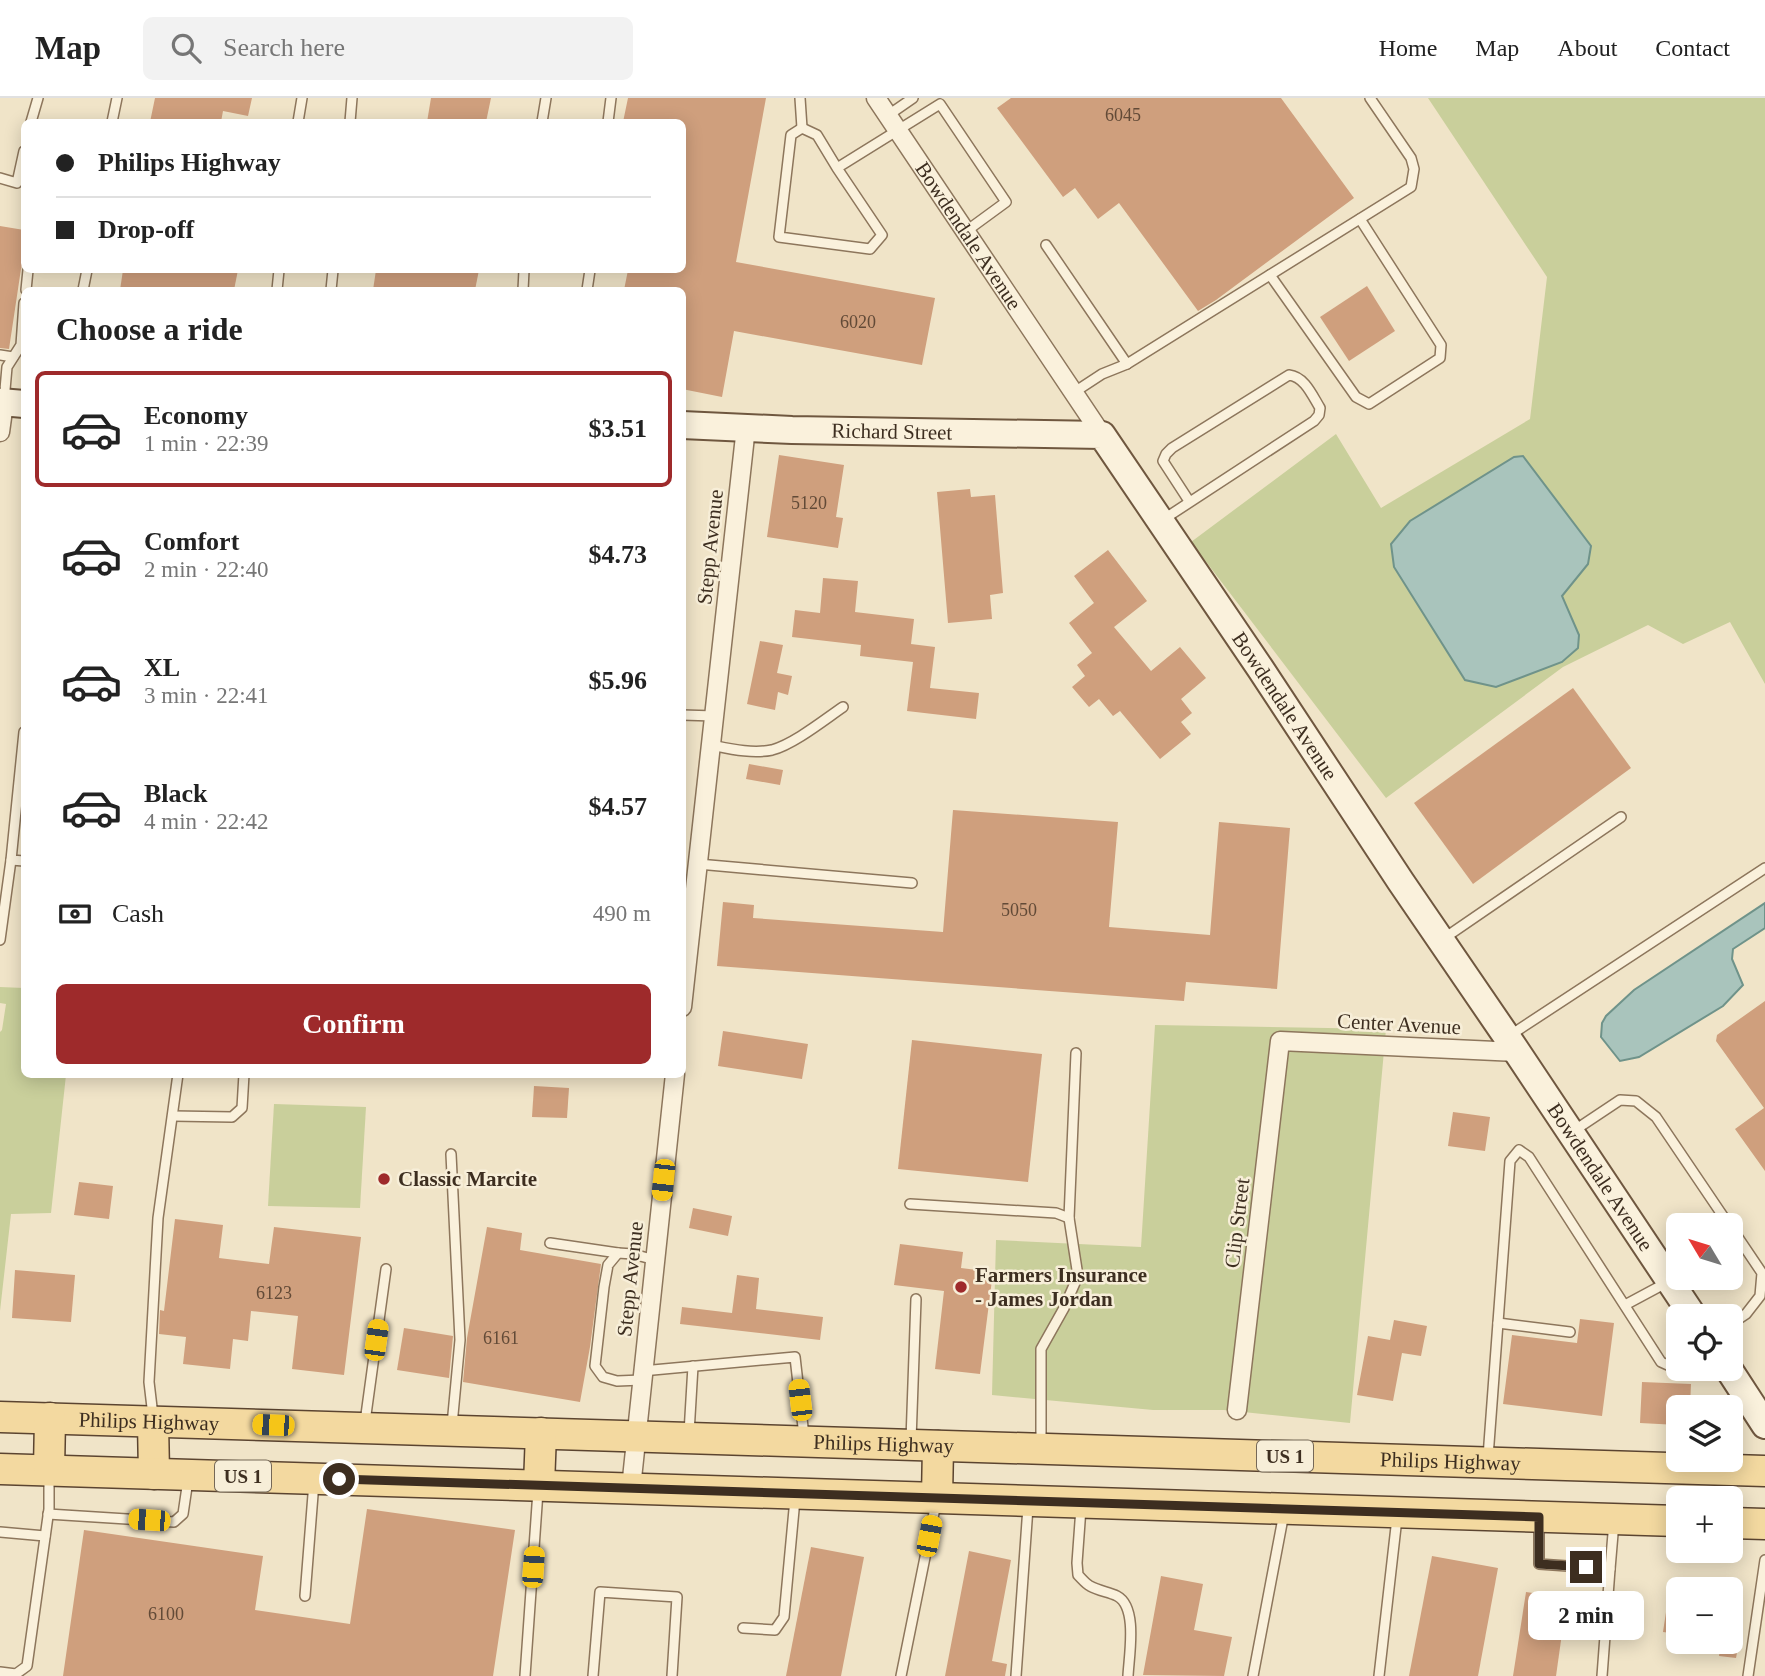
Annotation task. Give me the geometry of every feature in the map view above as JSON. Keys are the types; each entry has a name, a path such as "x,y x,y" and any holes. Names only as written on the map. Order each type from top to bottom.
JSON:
{"main road":[{"name":"Philips Highway","path":"0,1417 1765,1471"},
{"path":"49,1470 50,1418"},
{"path":"153,1422 153,1474"},
{"path":"539,1485 541,1433"},
{"path":"924,1445 937,1498"},
{"name":"US 1","path":"0,1469 1666,1521"},
{"path":"1743,1523 1765,1524"}],"street":[{"name":"Bowdendale Avenue","path":"876,98 1666,1275"},
{"path":"0,432 9,403"},
{"name":"Richard Street","path":"686,425 792,430 1102,435"},
{"name":"Stepp Avenue","path":"686,954 692,875 712,745 746,427"},
{"name":"Center Avenue","path":"1280,1041 1512,1044"},
{"name":"Clip Street","path":"1237,1410 1280,1041"},
{"name":"Stepp Avenue","path":"631,1488 675,1078"},
{"path":"1736,1381 1765,1425"}],"lane":[{"path":"33,119 37,98"},
{"path":"114,119 117,98"},
{"path":"298,119 302,98"},
{"path":"350,119 352,98"},
{"path":"542,119 545,98"},
{"path":"608,119 611,98"},
{"path":"800,98 802,128"},
{"path":"837,169 892,123 913,98"},
{"path":"1073,393 1102,374 1127,365 1411,187 1414,169 1411,158 1370,98"},
{"path":"892,123 940,104 984,169 1006,202 965,232"},
{"path":"802,128 817,135 882,235 870,249 779,237 791,135 802,128"},
{"path":"17,183 21,164"},
{"path":"0,178 17,183 21,187"},
{"path":"1270,275 1356,397 1369,404 1440,358 1441,345 1360,219"},
{"path":"1046,245 1127,365"},
{"path":"9,403 7,367 21,345"},
{"path":"0,355 13,357"},
{"path":"1160,522 1314,421 1320,408 1301,379 1289,375 1166,454 1163,461 1189,501"},
{"path":"712,745 746,751 773,750 843,707"},
{"path":"686,715 715,716"},
{"path":"0,940 21,762"},
{"path":"1441,940 1621,817"},
{"path":"11,860 21,861"},
{"path":"1512,1044 1765,868"},
{"path":"692,875 912,883"},
{"path":"1041,1449 1041,1349 1078,1276 1069,1218 1076,1054"},
{"path":"153,1422 149,1382 158,1230 178,1078"},
{"path":"173,1116 232,1117 242,1108 244,1078"},
{"path":"1571,1133 1620,1100 1636,1101 1656,1117 1721,1213"},
{"path":"1487,1462 1510,1161 1519,1150 1529,1157 1661,1362 1666,1364"},
{"path":"451,1154 460,1340 451,1430"},
{"path":"910,1204 1056,1213 1069,1218"},
{"path":"550,1243 633,1254 655,1260"},
{"path":"1743,1245 1762,1273 1763,1296 1743,1316"},
{"path":"618,1253 608,1265 604,1287 596,1366 603,1377 617,1381 693,1366 795,1357 804,1442"},
{"path":"364,1428 386,1269"},
{"path":"1625,1305 1666,1283"},
{"path":"916,1299 924,1445"},
{"path":"1498,1323 1570,1332"},
{"path":"689,1438 693,1366"},
{"path":"0,1672 16,1674 27,1666 46,1536 49,1470"},
{"path":"48,1514 174,1522 183,1514 188,1475"},
{"path":"305,1596 314,1478"},
{"path":"525,1676 539,1485"},
{"path":"743,1628 775,1630 784,1617 796,1493"},
{"path":"901,1676 937,1498"},
{"path":"1016,1676 1029,1501"},
{"path":"1082,1502 1078,1575 1089,1586 1124,1600 1129,1609 1128,1676"},
{"path":"1253,1676 1285,1509"},
{"path":"1379,1676 1397,1512"},
{"path":"1539,1517 1539,1564 1610,1569"},
{"path":"1602,1676 1614,1519"},
{"path":"0,1532 46,1536"},
{"path":"1748,1676 1765,1560"},
{"path":"593,1676 600,1592 677,1597 672,1676"}],"green space":[{"path":"1428,98 1765,98 1765,684 1730,622 1683,644 1648,625 1563,667 1386,798 1191,542 1336,434 1381,508 1530,419 1547,277","holes":["1591,546 1588,564 1562,596 1577,648 1562,662 1496,687"]},
{"path":"0,987 21,988 21,1078 66,1078 51,1213 11,1214 0,1311 0,1032 6,1004 0,1003"},
{"path":"1155,1025 1386,1029 1350,1423 1224,1410 1153,1410 992,1395 996,1240 1141,1247"},
{"path":"274,1104 366,1107 360,1208 268,1206"}],"water":[{"path":"1523,456 1591,546 1588,564 1562,596 1579,635 1578,648 1562,662 1496,687 1465,680 1394,567 1391,544 1410,521 1514,457"},
{"path":"1765,903 1765,928 1733,949 1732,959 1743,985 1723,1006 1639,1057 1620,1061 1601,1037 1602,1023 1606,1016 1634,990"}],"building":[{"path":"155,98 252,98 248,116 223,111 222,119 151,119"},
{"path":"431,98 491,98 487,119 428,119"},
{"path":"628,98 766,98 736,262 935,298 922,365 734,331 722,397 686,390 686,287 625,287 627,273 686,273 686,119 624,119"},
{"path":"1011,98 1281,98 1354,198 1198,311 1119,203 1098,219 1075,188 1063,197 997,108"},
{"path":"0,226 21,230 21,269 9,349 0,348"},
{"path":"123,273 237,273 235,287 120,287"},
{"path":"376,273 478,273 476,287 373,287"},
{"path":"1367,286 1395,331 1349,361 1320,317"},
{"path":"779,455 844,465 836,517 843,518 838,548 767,537"},
{"path":"970,489 971,497 995,495 1003,593 990,595 992,619 948,623 937,492"},
{"path":"1108,550 1147,601 1114,627 1151,671 1180,647 1206,678 1181,699 1192,713 1181,722 1191,734 1160,759 1120,711 1113,716 1099,699 1089,707 1072,687 1085,676 1077,665 1092,653 1069,623 1094,603 1074,576"},
{"path":"823,578 858,581 855,612 914,619 911,644 935,647 930,688 979,693 976,719 907,711 913,662 860,656 861,645 792,637 795,610 820,613"},
{"path":"760,641 783,645 777,673 792,676 788,695 778,692 775,710 747,704"},
{"path":"1573,688 1631,768 1473,884 1414,803"},
{"path":"749,764 783,770 780,785 746,779"},
{"path":"953,810 1118,822 1109,927 1210,935 1219,822 1290,828 1277,989 1186,982 1184,1001 717,966 723,902 754,905 753,918 943,932"},
{"path":"1765,1001 1765,1171 1735,1129 1764,1108 1716,1041 1717,1035"},
{"path":"723,1031 808,1044 802,1079 718,1066"},
{"path":"912,1040 1042,1054 1028,1182 898,1169"},
{"path":"534,1086 569,1088 567,1118 532,1117"},
{"path":"1453,1112 1490,1117 1485,1151 1448,1146"},
{"path":"79,1182 113,1186 109,1219 74,1215"},
{"path":"693,1208 732,1216 728,1236 689,1228"},
{"path":"175,1219 223,1225 219,1258 269,1264 274,1227 361,1237 344,1375 292,1369 298,1316 251,1311 248,1341 233,1339 230,1369 183,1364 186,1337 159,1334 160,1310 164,1311"},
{"path":"487,1227 522,1233 520,1250 601,1264 580,1402 463,1382 467,1338"},
{"path":"900,1244 963,1252 961,1268 993,1272 980,1374 935,1369 944,1291 894,1285"},
{"path":"15,1270 75,1275 71,1322 12,1318"},
{"path":"737,1275 759,1278 756,1309 823,1317 820,1340 680,1324 682,1307 732,1313"},
{"path":"1580,1319 1614,1323 1602,1416 1503,1404 1512,1335 1577,1343"},
{"path":"1394,1320 1427,1326 1421,1356 1402,1353 1393,1401 1357,1395 1368,1336 1390,1340"},
{"path":"404,1328 453,1336 449,1378 397,1370"},
{"path":"1642,1382 1691,1384 1691,1395 1666,1395 1666,1424 1640,1423"},
{"path":"367,1509 515,1530 493,1676 63,1676 84,1530 263,1556 255,1610 350,1624"},
{"path":"811,1547 864,1557 841,1676 786,1676"},
{"path":"969,1551 1011,1560 992,1661 1007,1664 1005,1676 945,1676"},
{"path":"1432,1556 1498,1568 1478,1676 1409,1676"},
{"path":"1161,1576 1203,1584 1194,1630 1232,1637 1224,1676 1143,1675"},
{"path":"1526,1592 1567,1598 1556,1676 1513,1676"},
{"path":"1719,1654 1737,1654 1736,1658"}],"place":[{"name":"Classic Marcite","path":"384,1179"},
{"name":"Farmers Insurance - James Jordan","path":"961,1287"}],"route":[{"path":"339,1479 1539,1517 1539,1564 1586,1567"}]}
